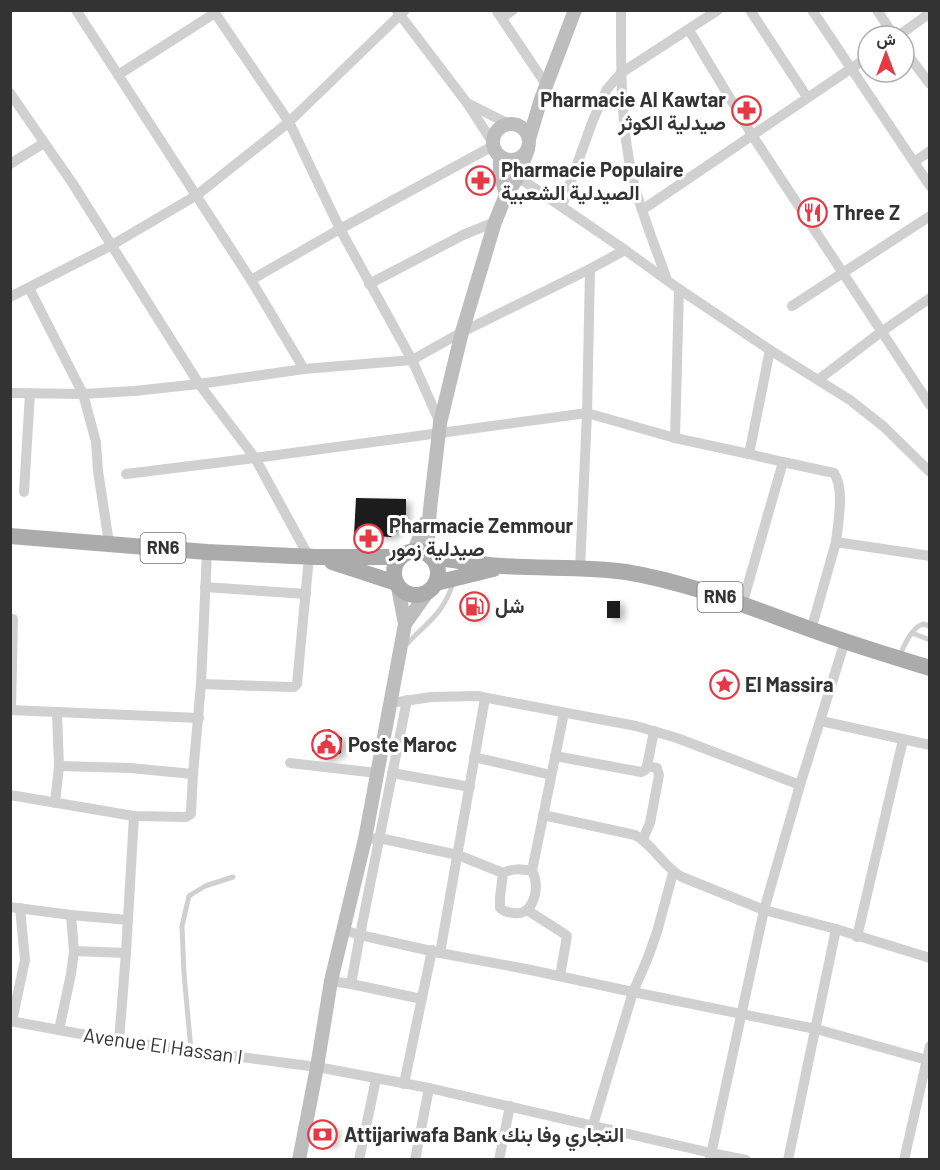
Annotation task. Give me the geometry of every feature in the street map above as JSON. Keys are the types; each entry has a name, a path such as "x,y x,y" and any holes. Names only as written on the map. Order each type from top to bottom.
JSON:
{"main road":[{"path":"418,555 430,509 440,428 462,332 495,222 506,195 518,177 544,93 575,10"},
{"path":"512,124 544,93"},
{"path":"495,148 506,159 519,158 524,154 528,144 526,133 521,127 512,124 502,126 494,137 495,148 500,173 506,195"},
{"name":"RN6","path":"10,536 207,552 313,557 418,555 502,566 625,572 681,585 742,604 811,630 930,668"},
{"path":"299,1160 331,981 372,839 377,773 405,624 394,569 396,563 418,555 436,563 438,577 405,624"},
{"name":"RN6","path":"313,557 397,585 408,594 421,595 431,588 455,579 502,566"}],"street":[{"path":"76,10 251,280 304,369"},
{"path":"513,10 499,14 544,93"},
{"path":"621,10 621,73 625,128 632,176 667,280"},
{"path":"562,206 607,89 621,73 718,10"},
{"path":"750,10 807,97"},
{"path":"812,10 930,186"},
{"path":"877,10 887,24"},
{"path":"118,75 214,12 289,122 340,229 411,360 440,428"},
{"path":"10,297 112,244 197,195 289,122 401,12 495,148 340,229 251,280"},
{"path":"914,24 930,13"},
{"path":"689,30 752,135 930,405"},
{"path":"642,210 856,65"},
{"path":"916,66 930,84"},
{"path":"10,93 112,244 199,384 255,458 313,557 306,594 297,684 294,687 201,684"},
{"path":"466,103 512,124"},
{"path":"10,164 44,143"},
{"path":"914,162 930,151"},
{"path":"500,173 518,177 679,289 866,412 930,472"},
{"path":"792,306 930,216"},
{"path":"369,284 463,235 495,222"},
{"path":"10,381 12,393 83,394 134,391 304,369 411,360 625,250"},
{"path":"580,569 590,269"},
{"path":"29,288 83,394 96,442 109,543"},
{"path":"675,438 679,289"},
{"path":"818,380 930,298"},
{"path":"749,454 770,350"},
{"path":"24,492 30,393"},
{"path":"126,474 255,458 440,428 587,413 675,438 834,473 839,486 836,542 811,630"},
{"path":"742,604 783,462"},
{"path":"836,542 930,556"},
{"path":"10,795 134,816 189,816 199,718 207,552"},
{"path":"205,587 306,594"},
{"path":"13,619 11,710 199,718"},
{"path":"710,1156 764,909 845,641"},
{"path":"391,703 431,697 477,696 636,726 677,738 800,785"},
{"path":"404,1084 422,999 436,952 458,855 485,698"},
{"path":"351,984 360,935 372,839 392,773 407,700"},
{"path":"55,803 59,766 57,713"},
{"path":"503,873 500,908 503,912 519,914 527,910 537,887 532,871 564,713"},
{"path":"821,721 930,745"},
{"path":"555,756 641,772 647,766 654,731"},
{"path":"857,937 903,740"},
{"path":"474,758 551,775"},
{"path":"290,763 377,773"},
{"path":"59,766 130,768 193,774"},
{"path":"643,839 650,822 659,775 657,768 647,766"},
{"path":"392,773 470,787"},
{"path":"543,815 635,835 643,839 673,873 682,878 764,909 930,958"},
{"path":"118,1041 134,816"},
{"path":"372,839 458,855 503,873"},
{"path":"503,873 519,868 532,871"},
{"path":"593,1125 633,992 657,932 673,873"},
{"path":"11,1021 25,960 15,907 128,920"},
{"path":"527,910 567,936 560,976"},
{"path":"59,1030 74,951 70,915"},
{"path":"788,1160 836,929"},
{"path":"344,930 436,952 816,1029 927,1060"},
{"path":"74,951 126,953"},
{"path":"331,981 422,999"},
{"name":"Avenue El Hassan I","path":"11,1021 118,1041 317,1067 429,1088 593,1125 710,1156 746,1160"},
{"path":"904,1160 930,1046"},
{"path":"359,1160 376,1079"},
{"path":"415,1160 429,1088"},
{"path":"499,1160 510,1106"}],"lane":[{"path":"400,651 442,609 455,579"},
{"path":"898,658 912,633 920,624 930,626"},
{"path":"912,633 930,639"},
{"path":"192,1050 184,974 182,926 189,896 205,886 233,877"}],"building":[{"path":"356,498 406,499 406,522 391,537 354,535"},
{"name":"شل","path":"465,594 482,594 482,618 465,618"},
{"path":"607,601 620,601 620,618 607,618"},
{"name":"Poste Maroc","path":"329,729 342,738 341,753 326,760 312,751 314,735"},
{"path":"316,1124 336,1128 332,1145 313,1141"}],"place":[{"name":"Pharmacie Al Kawtar صيدلية الكوثر","path":"747,111"},
{"name":"Pharmacie Populaire الصيدلية الشعبية","path":"480,181"},
{"name":"Three Z","path":"812,213"},
{"name":"Pharmacie Zemmour صيدلية زمور","path":"368,538"},
{"name":"شل","path":"474,606"},
{"name":"El Massira","path":"724,685"},
{"name":"Poste Maroc","path":"327,745"},
{"name":"Attijariwafa Bank التجاري وفا بنك","path":"323,1135"}]}
